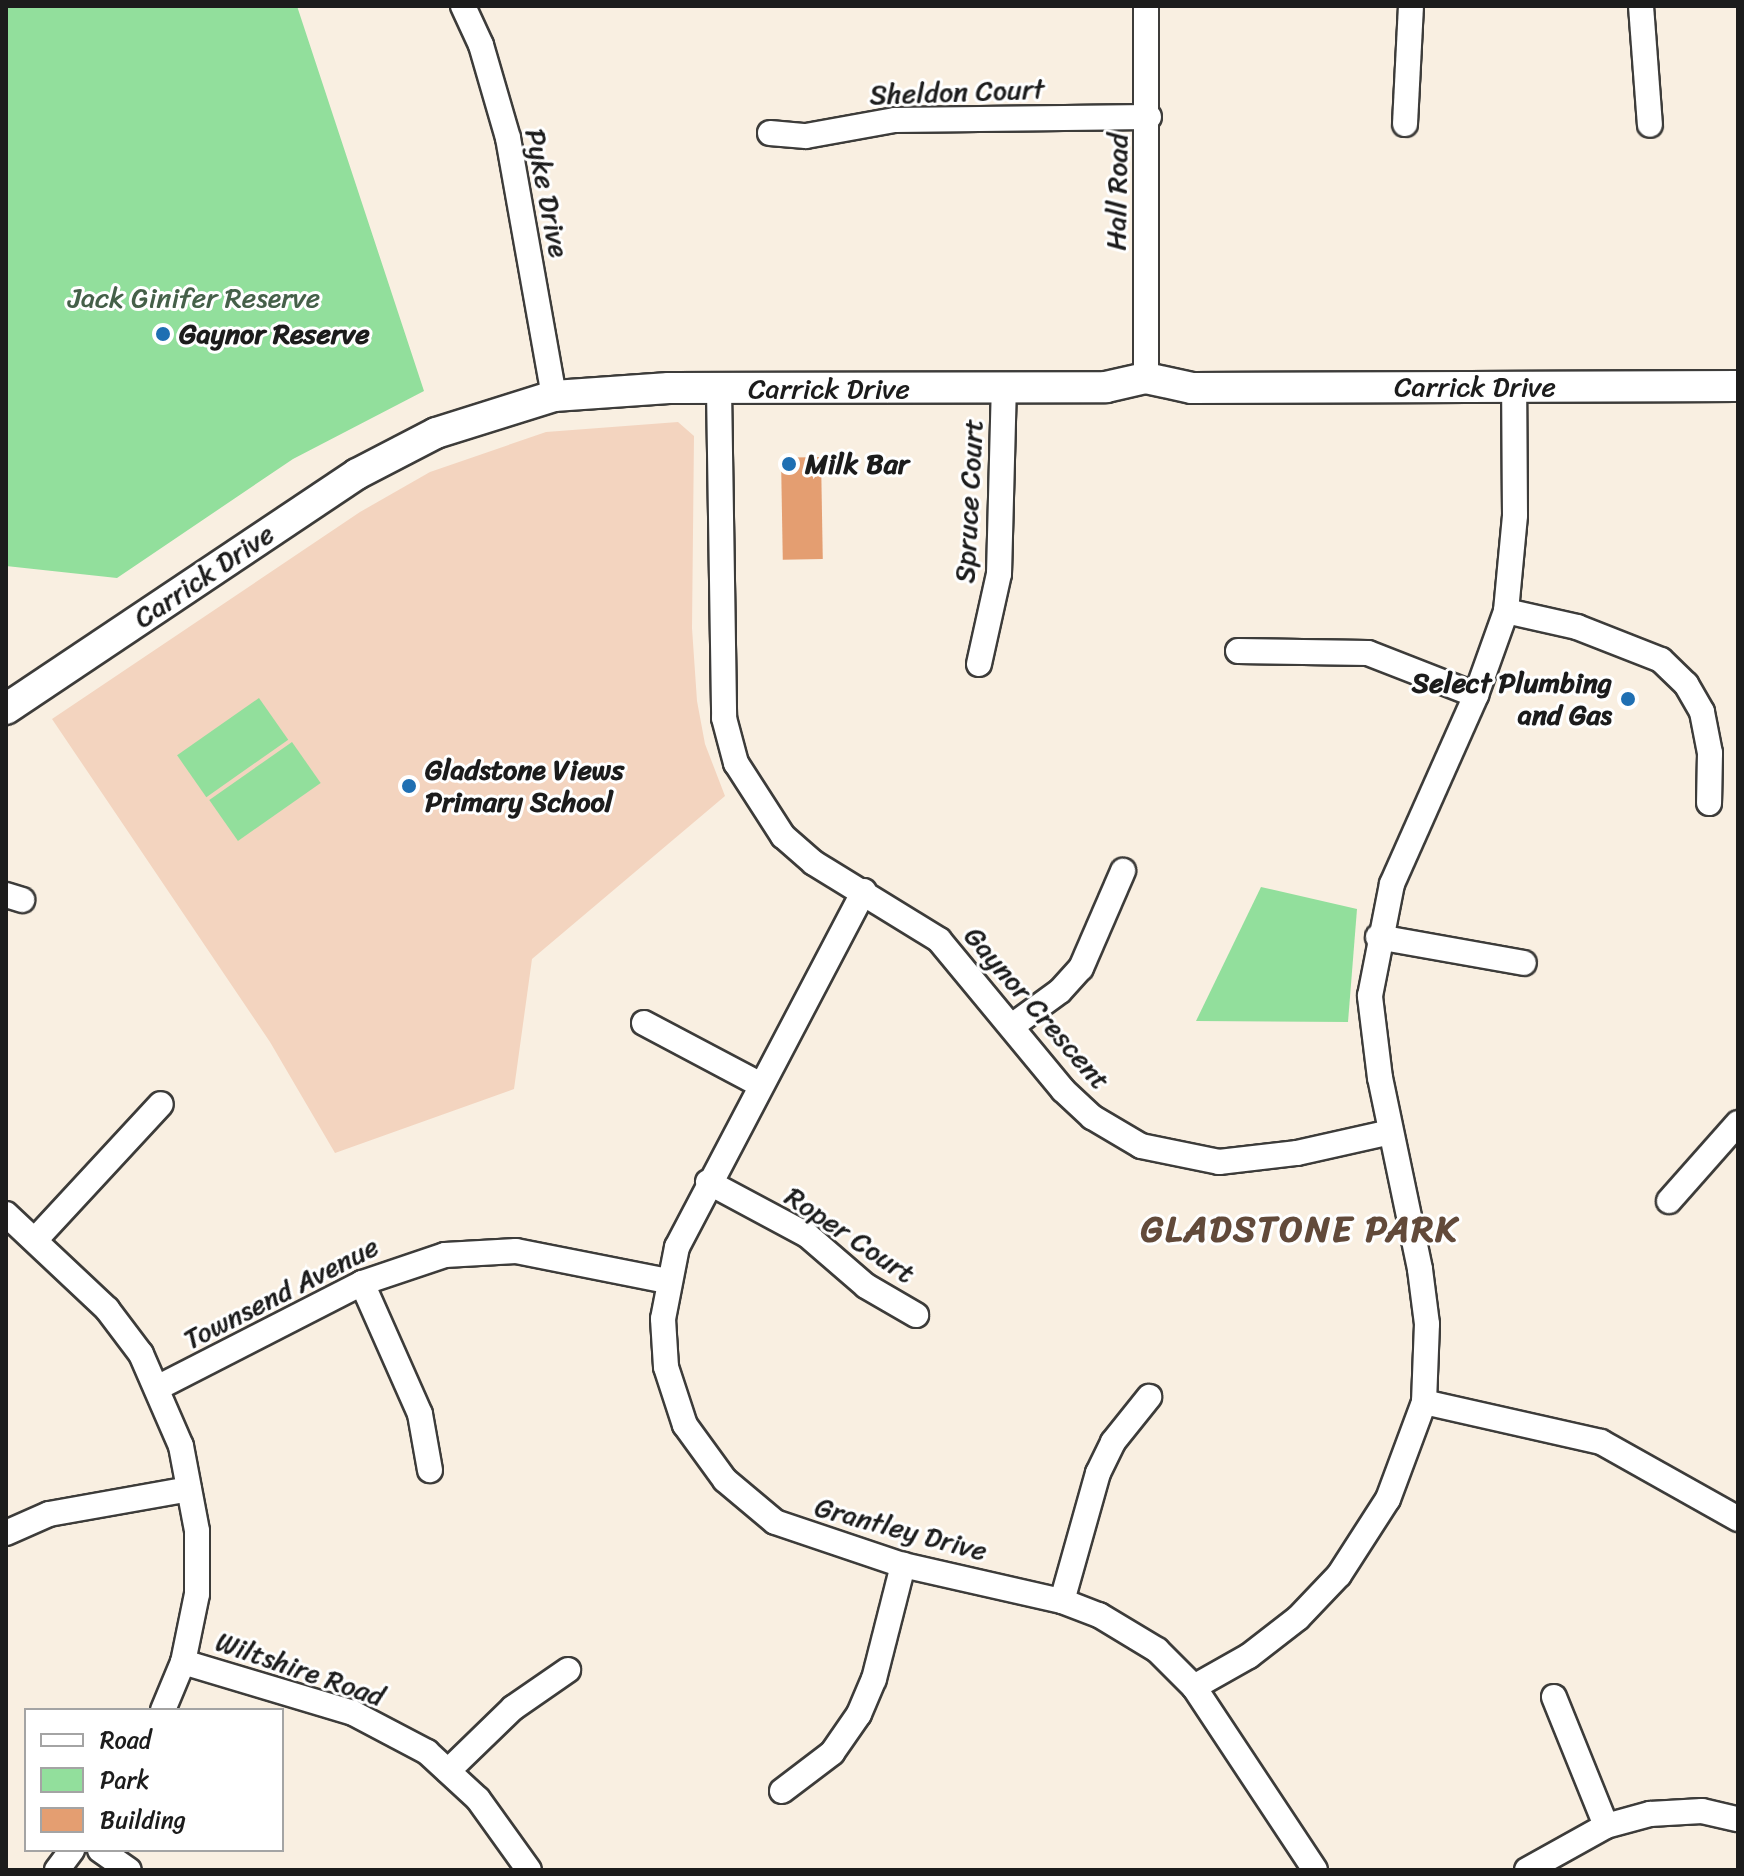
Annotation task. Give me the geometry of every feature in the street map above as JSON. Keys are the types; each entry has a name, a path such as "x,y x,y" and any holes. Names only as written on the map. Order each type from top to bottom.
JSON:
{"street":[{"name":"Pyke Drive","path":"463,6 481,45 508,138 554,396"},
{"name":"Hall Road","path":"1146,6 1149,117 1146,378"},
{"path":"1405,124 1411,6"},
{"path":"1641,6 1650,125"},
{"name":"Sheldon Court","path":"770,133 806,136 895,120 1149,117"},
{"name":"Carrick Drive","path":"6,709 357,474 436,433 554,396 719,389 1106,387 1146,378 1192,388 1738,386"},
{"path":"1194,1687 1249,1656 1298,1618 1339,1575 1388,1499 1424,1402 1427,1324 1420,1269 1391,1132 1370,996 1378,937 1392,884 1476,695 1506,611 1515,515 1514,386"},
{"name":"Spruce Court","path":"979,664 999,574 1004,388"},
{"name":"Gaynor Crescent","path":"719,389 720,685 736,763 783,836 814,863 939,940 1092,1117 1167,1155 1219,1162 1297,1153 1391,1132"},
{"path":"1506,611 1577,627 1661,660 1686,684 1702,712 1710,753 1709,803"},
{"path":"1238,651 1368,653 1476,695"},
{"path":"1012,1026 1060,991 1081,968 1123,871"},
{"name":"Grantley Drive","path":"864,891 759,1084 677,1247 663,1319 676,1402 701,1451 725,1480 775,1522 903,1565 1062,1601 1099,1615 1157,1650 1194,1687 1315,1870"},
{"path":"1378,937 1524,963"},
{"path":"644,1023 759,1084"},
{"path":"35,1240 161,1104"},
{"path":"1669,1201 1738,1123"},
{"name":"Roper Court","path":"708,1182 807,1235 866,1286 916,1315"},
{"path":"6,1214 107,1309 159,1387 181,1446 197,1531 197,1594 183,1662 164,1708"},
{"name":"Townsend Avenue","path":"159,1387 403,1265 482,1250 516,1251 668,1281"},
{"path":"362,1283 420,1414 430,1470"},
{"path":"1062,1601 1098,1473 1113,1442 1149,1397"},
{"path":"1424,1402 1601,1442 1738,1519"},
{"path":"6,1533 49,1514 189,1489"},
{"path":"782,1791 832,1753 859,1714 874,1679 903,1565"},
{"name":"Wiltshire Road","path":"183,1662 353,1713 427,1752 478,1799 529,1870"},
{"path":"448,1771 513,1708 568,1670"},
{"path":"1554,1697 1606,1826"},
{"path":"1527,1870 1606,1826 1650,1814 1702,1811 1738,1819"},
{"path":"57,1870 70,1852"},
{"path":"103,1852 129,1870"}],"shaded area":[{"name":"Gladstone Views Primary School","path":"678,422 694,436 692,628 697,701 705,744 725,796 532,959 514,1089 335,1153 270,1042 52,719 360,512 430,472 546,432"}],"green space":[{"name":"Jack Ginifer Reserve","path":"6,6 297,6 424,391 293,459 117,578 6,566"},
{"path":"259,698 288,740 206,797 177,755"},
{"path":"292,742 321,783 238,841 209,800"},
{"path":"1261,887 1357,909 1348,1022 1196,1021"}],"building":[{"path":"821,457 823,559 783,560 781,458"}],"place":[{"name":"Gaynor Reserve","path":"163,334"},
{"name":"Milk Bar","path":"789,464"},
{"name":"Select Plumbing and Gas","path":"1628,699"},
{"name":"Gladstone Views Primary School","path":"409,786"}],"district":[{"name":"GLADSTONE PARK","path":"1300,1230"}]}
